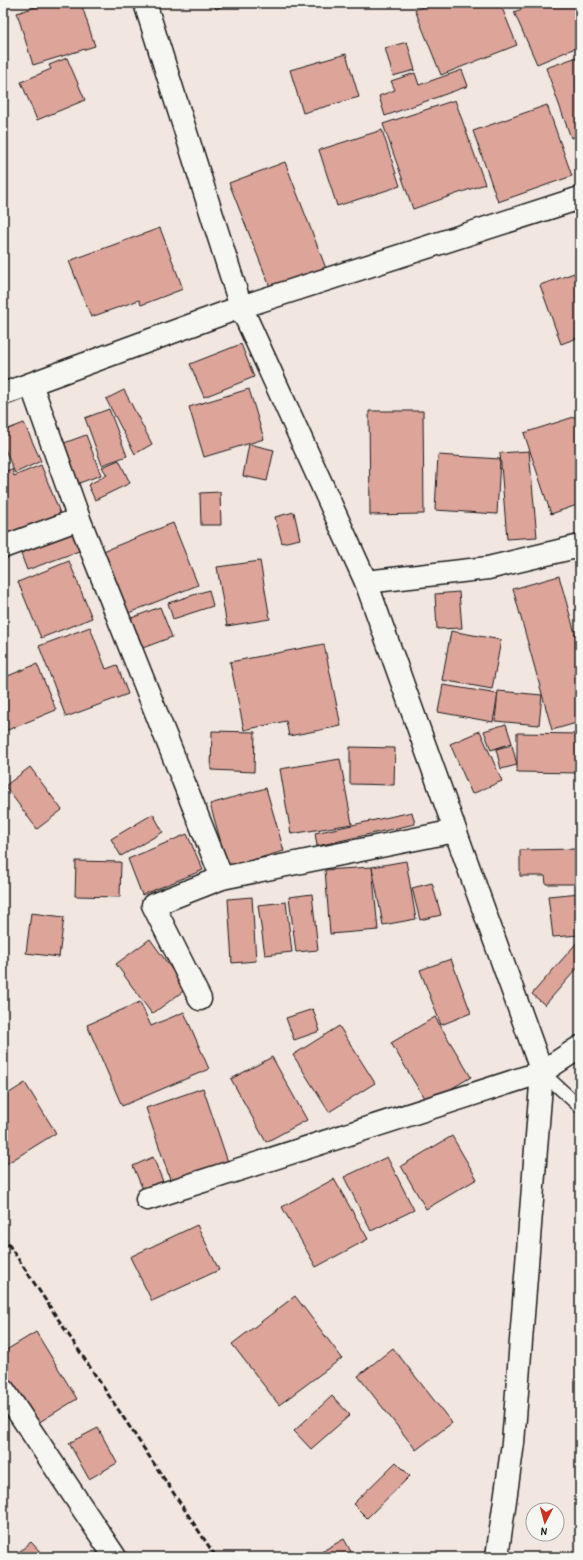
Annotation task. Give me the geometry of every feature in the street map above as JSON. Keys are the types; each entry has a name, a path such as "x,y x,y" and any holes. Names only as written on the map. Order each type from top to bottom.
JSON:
{"street":[{"path":"145,3 241,307 366,582 542,1072 513,1443 497,1557"},
{"path":"3,394 241,307 580,198"},
{"path":"31,384 79,519 222,878"},
{"path":"3,547 79,519"},
{"path":"366,582 488,568 580,546"},
{"path":"200,999 153,905 222,878 455,831"},
{"path":"147,1199 542,1072 580,1047"},
{"path":"3,1389 115,1557"}],"lane":[{"path":"542,1072 580,1106"}],"building":[{"path":"48,3 81,3 95,46 33,65 17,13"},
{"path":"214,3 230,3 216,9"},
{"path":"433,3 500,3 517,45 441,75 415,10"},
{"path":"537,3 574,3 580,17 580,46 537,64 514,12"},
{"path":"407,42 415,70 393,76 385,48"},
{"path":"346,54 359,97 303,113 290,70"},
{"path":"580,56 580,135 571,138 546,68"},
{"path":"67,58 85,100 37,120 21,82 51,69 49,65"},
{"path":"462,70 468,86 385,116 379,96 395,90 391,81 415,73 419,85"},
{"path":"455,100 485,184 413,209 383,124"},
{"path":"547,105 572,176 498,202 473,131"},
{"path":"382,130 400,186 337,206 319,150"},
{"path":"285,162 327,271 272,292 229,183"},
{"path":"160,228 183,289 141,305 139,300 91,317 69,261"},
{"path":"580,271 580,337 561,344 540,285"},
{"path":"241,344 254,377 204,397 190,364"},
{"path":"249,389 264,439 204,457 189,407"},
{"path":"124,390 152,444 135,454 106,399"},
{"path":"109,409 127,456 102,465 85,418"},
{"path":"369,411 423,411 424,514 370,515"},
{"path":"580,415 580,504 551,514 524,433"},
{"path":"24,423 41,461 15,473 3,445 3,431"},
{"path":"86,435 101,475 71,486 56,446"},
{"path":"249,444 274,450 267,481 243,476"},
{"path":"529,451 537,537 507,539 500,453"},
{"path":"438,455 500,459 497,514 435,510"},
{"path":"119,460 130,483 95,500 88,485 107,475 102,467"},
{"path":"41,465 62,518 3,541 3,472 12,469 14,476"},
{"path":"220,492 221,525 201,525 200,493"},
{"path":"294,512 300,539 282,543 275,517"},
{"path":"173,523 198,585 126,614 101,552"},
{"path":"70,527 79,551 27,570 18,546"},
{"path":"69,561 92,618 41,638 18,582"},
{"path":"260,561 270,619 227,626 217,567"},
{"path":"559,576 580,651 580,722 552,730 513,589"},
{"path":"209,590 213,606 173,619 168,603"},
{"path":"459,592 462,628 437,629 435,594"},
{"path":"160,607 172,637 132,652 121,622"},
{"path":"90,627 106,669 117,665 128,694 66,717 39,646"},
{"path":"451,631 501,640 492,689 442,680"},
{"path":"324,644 341,726 289,736 286,721 244,730 230,662"},
{"path":"37,664 56,710 3,732 3,678"},
{"path":"443,685 498,694 493,722 438,712"},
{"path":"498,691 542,695 539,725 495,721"},
{"path":"506,724 512,743 491,750 484,731"},
{"path":"212,731 255,732 254,772 211,770"},
{"path":"480,731 502,781 472,794 450,744"},
{"path":"517,733 580,734 580,773 517,772"},
{"path":"512,745 517,765 501,769 496,749"},
{"path":"350,747 395,748 394,785 350,784"},
{"path":"340,759 352,824 291,834 280,769"},
{"path":"30,767 62,810 37,829 5,786"},
{"path":"266,788 284,851 228,867 210,804"},
{"path":"412,812 415,824 317,846 315,833"},
{"path":"153,814 163,832 121,856 111,839"},
{"path":"187,834 203,870 142,895 128,859"},
{"path":"580,849 580,884 546,884 545,876 520,876 520,850"},
{"path":"76,861 121,862 120,897 75,896"},
{"path":"406,861 416,919 383,925 372,867"},
{"path":"372,867 378,930 330,934 325,870"},
{"path":"432,883 441,915 420,920 412,888"},
{"path":"580,893 580,935 553,937 548,896"},
{"path":"312,894 318,950 296,952 289,897"},
{"path":"252,897 256,961 232,963 228,899"},
{"path":"286,902 292,952 265,955 258,905"},
{"path":"31,913 64,917 59,957 26,953"},
{"path":"150,939 186,989 152,1014 116,964"},
{"path":"580,939 580,965 545,1005 532,994"},
{"path":"451,959 471,1013 441,1025 420,970"},
{"path":"140,1002 151,1026 184,1012 209,1069 122,1106 87,1025"},
{"path":"313,1009 320,1031 294,1040 286,1018"},
{"path":"435,1017 471,1077 427,1103 391,1043"},
{"path":"339,1026 375,1083 329,1112 293,1055"},
{"path":"272,1057 307,1120 266,1142 231,1079"},
{"path":"25,1083 56,1133 6,1164 3,1160 3,1097"},
{"path":"203,1088 229,1165 172,1185 146,1108"},
{"path":"452,1136 477,1179 426,1209 401,1166"},
{"path":"153,1157 164,1184 144,1192 133,1166"},
{"path":"387,1157 414,1210 371,1231 344,1177"},
{"path":"334,1179 368,1239 316,1267 282,1207"},
{"path":"197,1225 219,1270 152,1301 130,1257"},
{"path":"295,1296 342,1358 279,1405 232,1344"},
{"path":"36,1332 77,1399 33,1426 3,1376 3,1352"},
{"path":"393,1348 452,1423 416,1450 358,1376"},
{"path":"332,1396 350,1415 311,1449 294,1431"},
{"path":"98,1428 117,1463 89,1479 69,1443"},
{"path":"396,1462 410,1476 367,1518 353,1504"},
{"path":"344,1539 354,1557 312,1557"},
{"path":"31,1542 45,1557 13,1557"}],"railway":[{"path":"3,1236 216,1557"}]}
